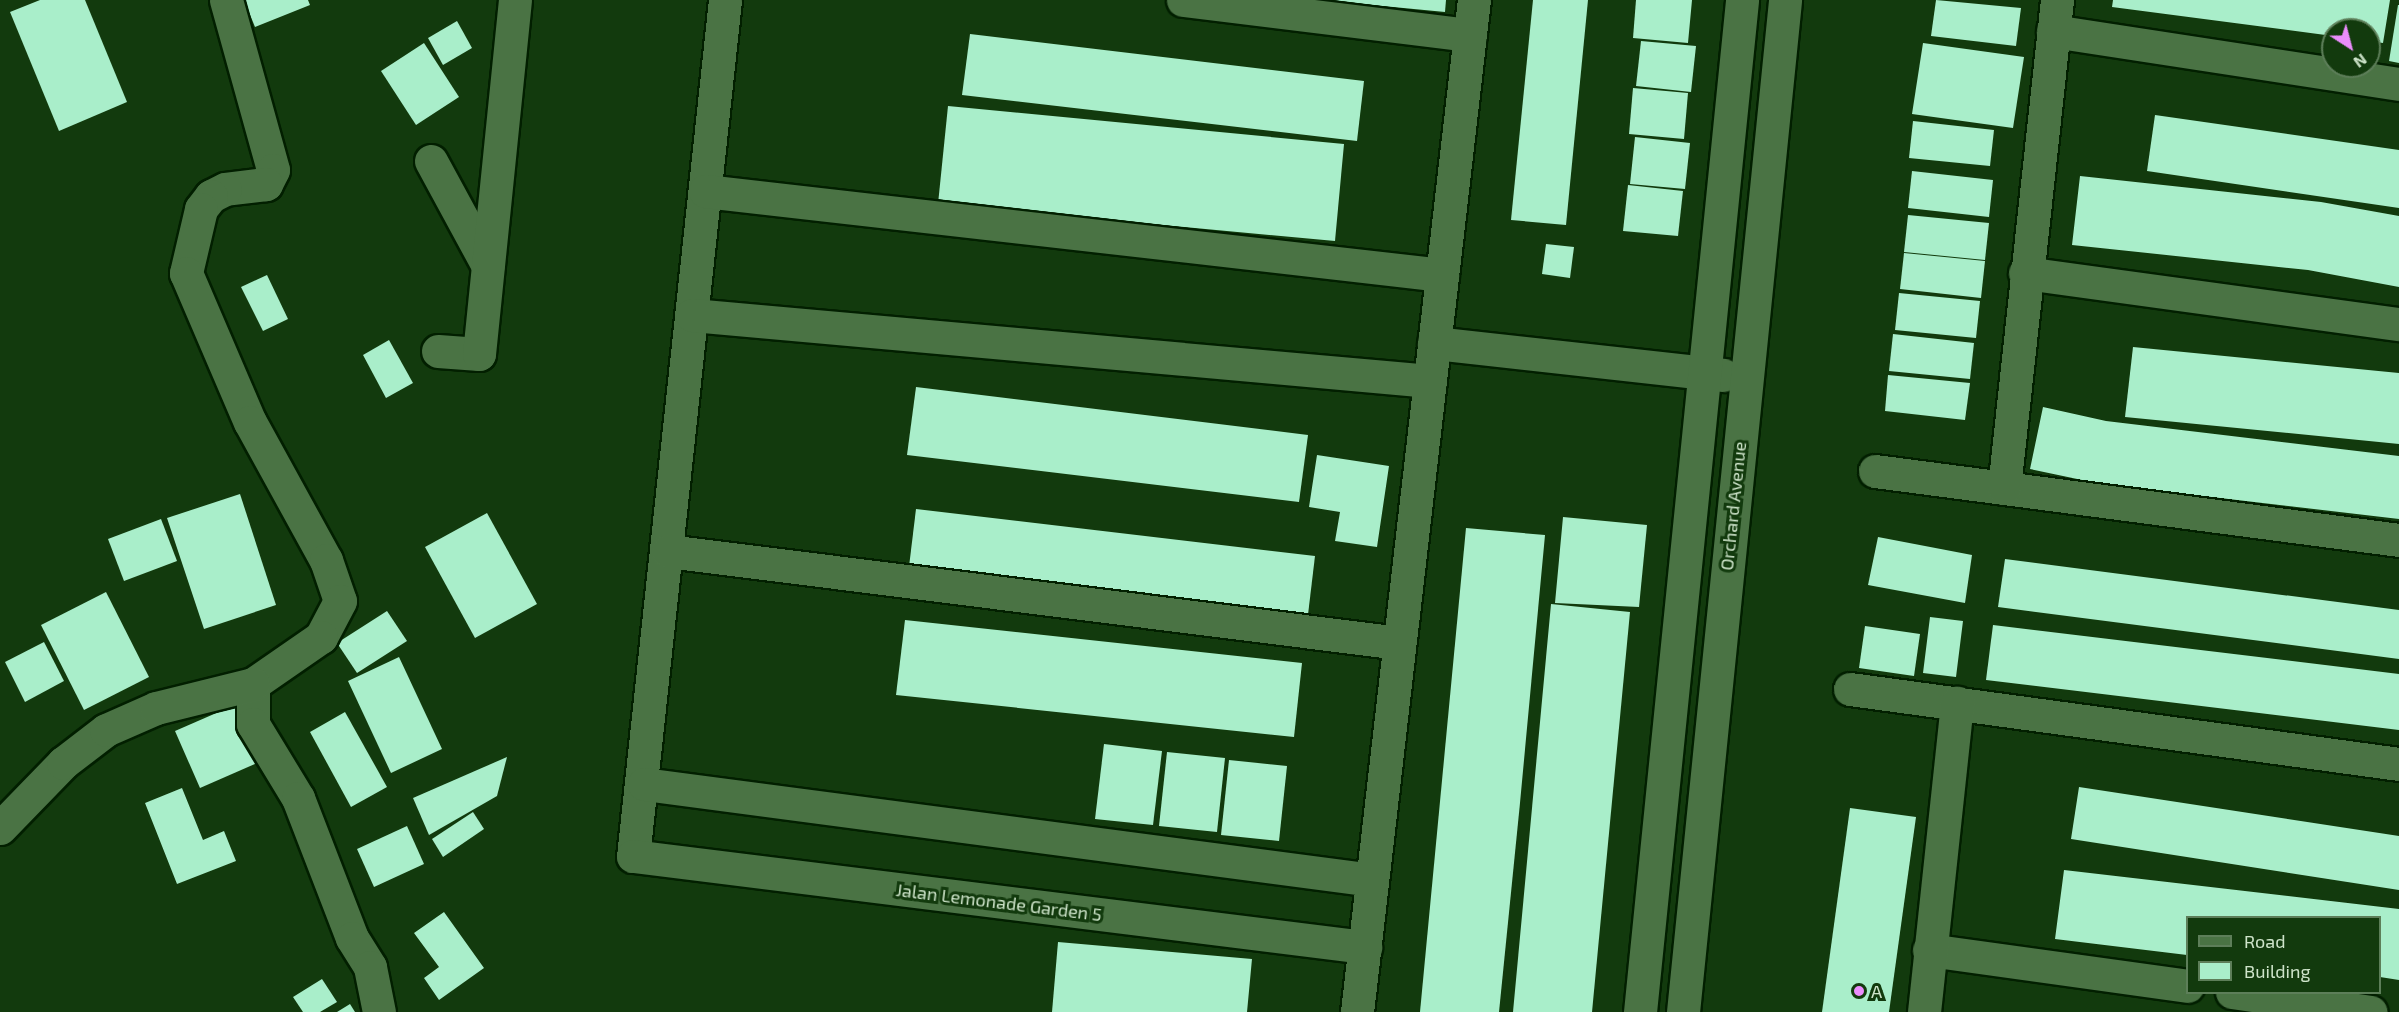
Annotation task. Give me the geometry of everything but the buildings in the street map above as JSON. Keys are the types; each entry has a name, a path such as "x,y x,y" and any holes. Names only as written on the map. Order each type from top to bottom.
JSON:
{"street":[{"path":"0,828 63,763 106,730 156,708 253,684 321,637 340,601 326,560 250,423 186,273 201,209 211,196 225,189 267,184 273,170 226,0"},
{"path":"438,351 479,354 515,0"},
{"path":"725,0 645,784 1372,880"},
{"path":"1184,0 1470,35"},
{"path":"1357,1012 1474,0"},
{"path":"1640,1012 1702,374 1742,0"},
{"name":"Orchard Avenue","path":"1683,1012 1785,0"},
{"path":"2004,488 2025,273 2055,16 2399,84"},
{"path":"431,160 488,266"},
{"path":"705,191 1442,275"},
{"path":"2025,273 2399,324"},
{"path":"692,315 1430,381"},
{"path":"1434,343 1600,358 1702,374 1746,377"},
{"path":"1875,471 2399,540"},
{"path":"668,551 1399,643"},
{"path":"253,684 253,724 298,798 352,938 370,967 379,1012"},
{"path":"1850,689 2399,764"},
{"path":"1932,1011 1929,950 1957,703"},
{"name":"Jalan Lemonade Garden 5","path":"645,784 633,856 1365,947"},
{"path":"1929,950 2186,986"},
{"path":"2239,994 2371,1012"}],"place":[{"name":"A","path":"1859,991"}]}
